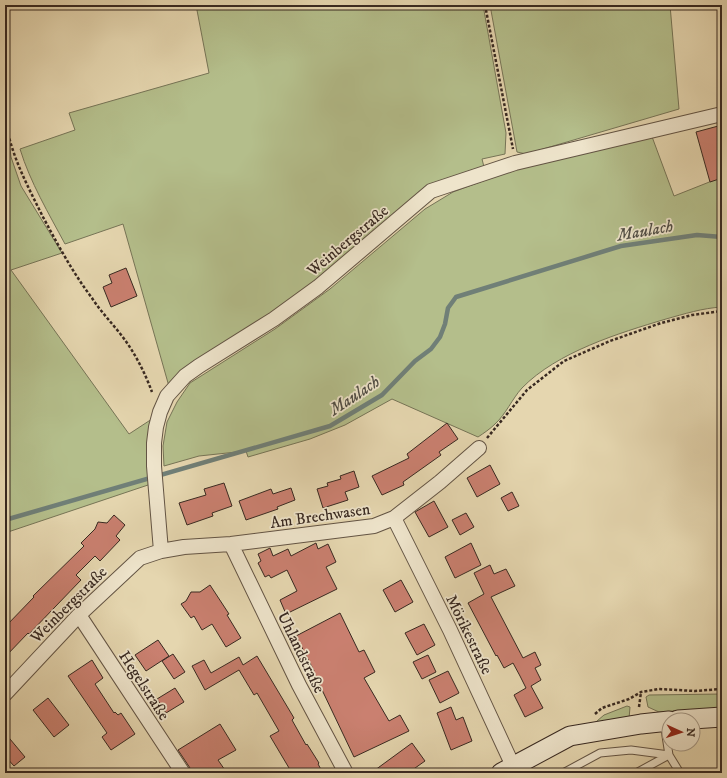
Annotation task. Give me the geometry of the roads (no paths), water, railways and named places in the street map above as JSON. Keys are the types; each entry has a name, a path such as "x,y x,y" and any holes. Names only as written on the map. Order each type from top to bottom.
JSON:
{"main road":[{"path":"701,718 722,717"},
{"path":"507,770 570,736 661,721"}],"street":[{"name":"Weinbergstraße","path":"161,551 154,443 160,412 168,396 186,376 318,287 431,191 515,163 722,114"},
{"name":"Am Brechwasen","path":"140,558 161,551 184,547 231,544 374,526 394,518 440,482 479,448"},
{"name":"Mörikestraße","path":"394,518 450,630 507,770"},
{"name":"Uhlandstraße","path":"231,544 299,685 346,773"},
{"name":"Weinbergstraße","path":"5,694 79,615 140,558"},
{"name":"Hegelstraße","path":"79,615 183,773"}],"lane":[{"path":"563,773 600,753 631,750 669,755"},
{"path":"669,752 669,755 680,773"},
{"path":"636,773 669,755"}],"waterway":[{"name":"Maulach","path":"5,520 330,426 382,395 415,361 431,349 440,337 445,324 448,308 456,297 621,246 697,235 722,237"},
{"path":"5,418 7,427 5,432"}]}
